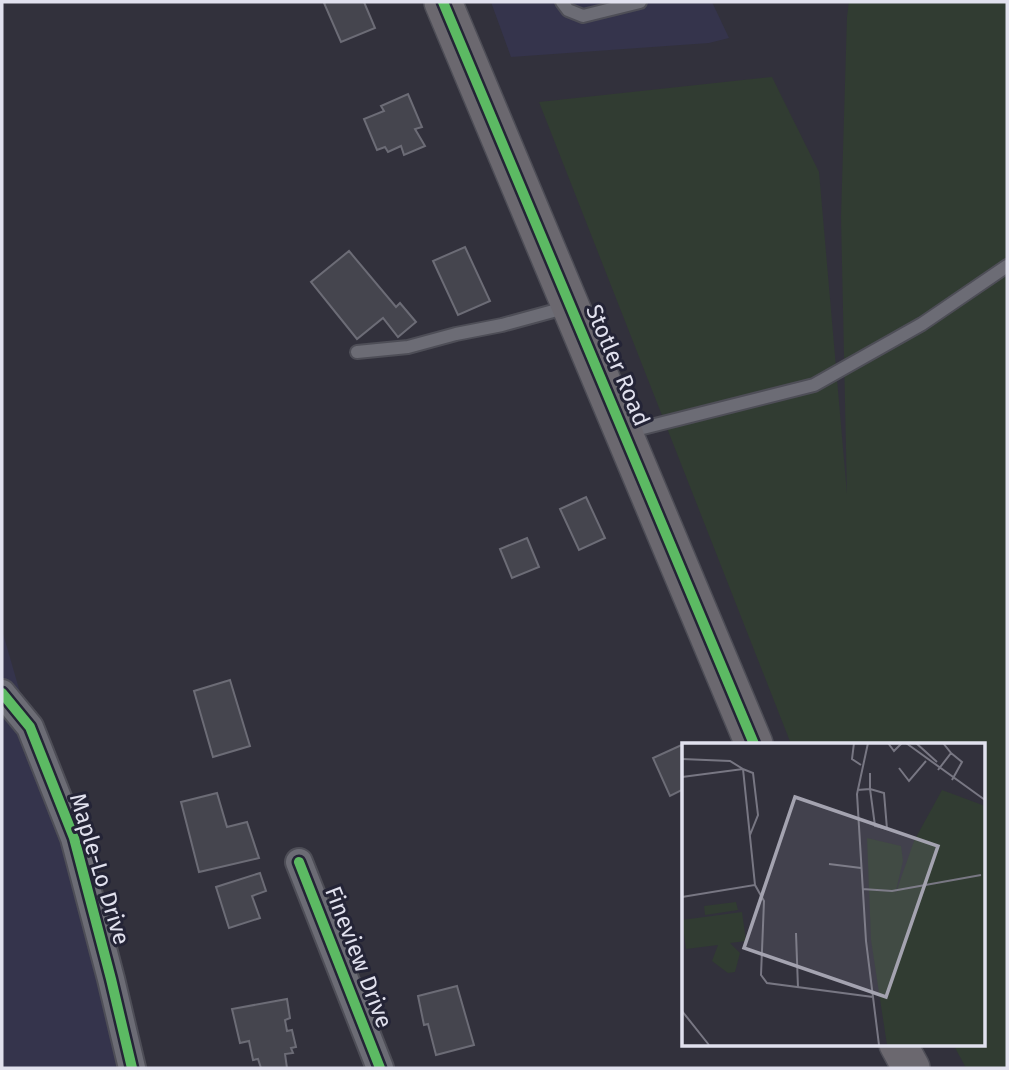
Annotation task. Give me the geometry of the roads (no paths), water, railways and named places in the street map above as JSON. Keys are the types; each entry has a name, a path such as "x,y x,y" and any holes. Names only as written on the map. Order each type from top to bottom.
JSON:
{"street":[{"name":"Stotler Road","path":"443,2 754,743"},
{"name":"Maple-Lo Drive","path":"2,693 30,727 74,838 132,1068"},
{"name":"Fineview Drive","path":"299,862 380,1068"},
{"path":"899,1046 911,1068"}],"lane":[{"path":"562,2 568,10 583,16 640,2"},
{"path":"624,432 814,385 922,324 1007,266"},
{"path":"357,352 408,347 571,307"}]}
